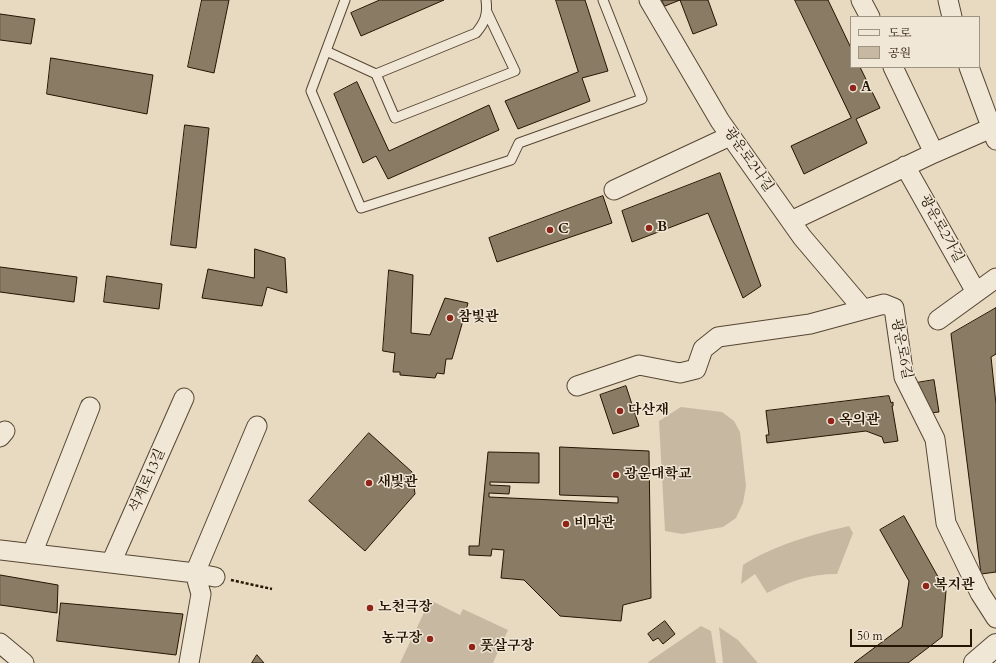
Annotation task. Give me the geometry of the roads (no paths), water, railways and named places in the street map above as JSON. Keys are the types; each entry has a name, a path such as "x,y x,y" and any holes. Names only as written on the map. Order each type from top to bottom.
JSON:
{"street":[{"name":"광운로2나길","path":"649,0 730,136 791,221 864,309"},
{"path":"861,0 869,16"},
{"path":"948,0 952,16"},
{"path":"893,68 934,153"},
{"path":"791,221 934,153 994,131 969,68"},
{"path":"614,190 730,136"},
{"name":"광운로2가길","path":"905,166 976,292"},
{"path":"938,320 996,278"},
{"name":"광운로6길","path":"577,386 639,365 680,373 696,369 703,349 718,337 810,324 884,304 894,308 904,377 934,439 946,523 980,593 996,618"},
{"name":"석계로13길","path":"111,563 184,398"},
{"path":"32,554 90,407"},
{"path":"189,663 201,594 195,573 257,426"},
{"path":"0,550 195,573 215,577"},
{"path":"0,643 24,663"},
{"path":"975,663 996,646"}],"lane":[{"path":"345,0 311,91 360,208 511,160 519,143 642,99 603,0"},
{"path":"376,74 476,33 484,24 487,12 486,0"},
{"path":"326,51 376,74 395,118 515,71 487,12"}],"place":[{"name":"A","path":"853,88"},
{"name":"B","path":"649,228"},
{"name":"C","path":"550,230"},
{"name":"참빛관","path":"450,318"},
{"name":"다산재","path":"620,411"},
{"name":"옥의관","path":"831,421"},
{"name":"광운대학교","path":"616,475"},
{"name":"새빛관","path":"369,483"},
{"name":"비마관","path":"566,524"},
{"name":"복지관","path":"926,586"},
{"name":"노천극장","path":"370,608"},
{"name":"농구장","path":"430,639"},
{"name":"풋살구장","path":"472,647"}]}
